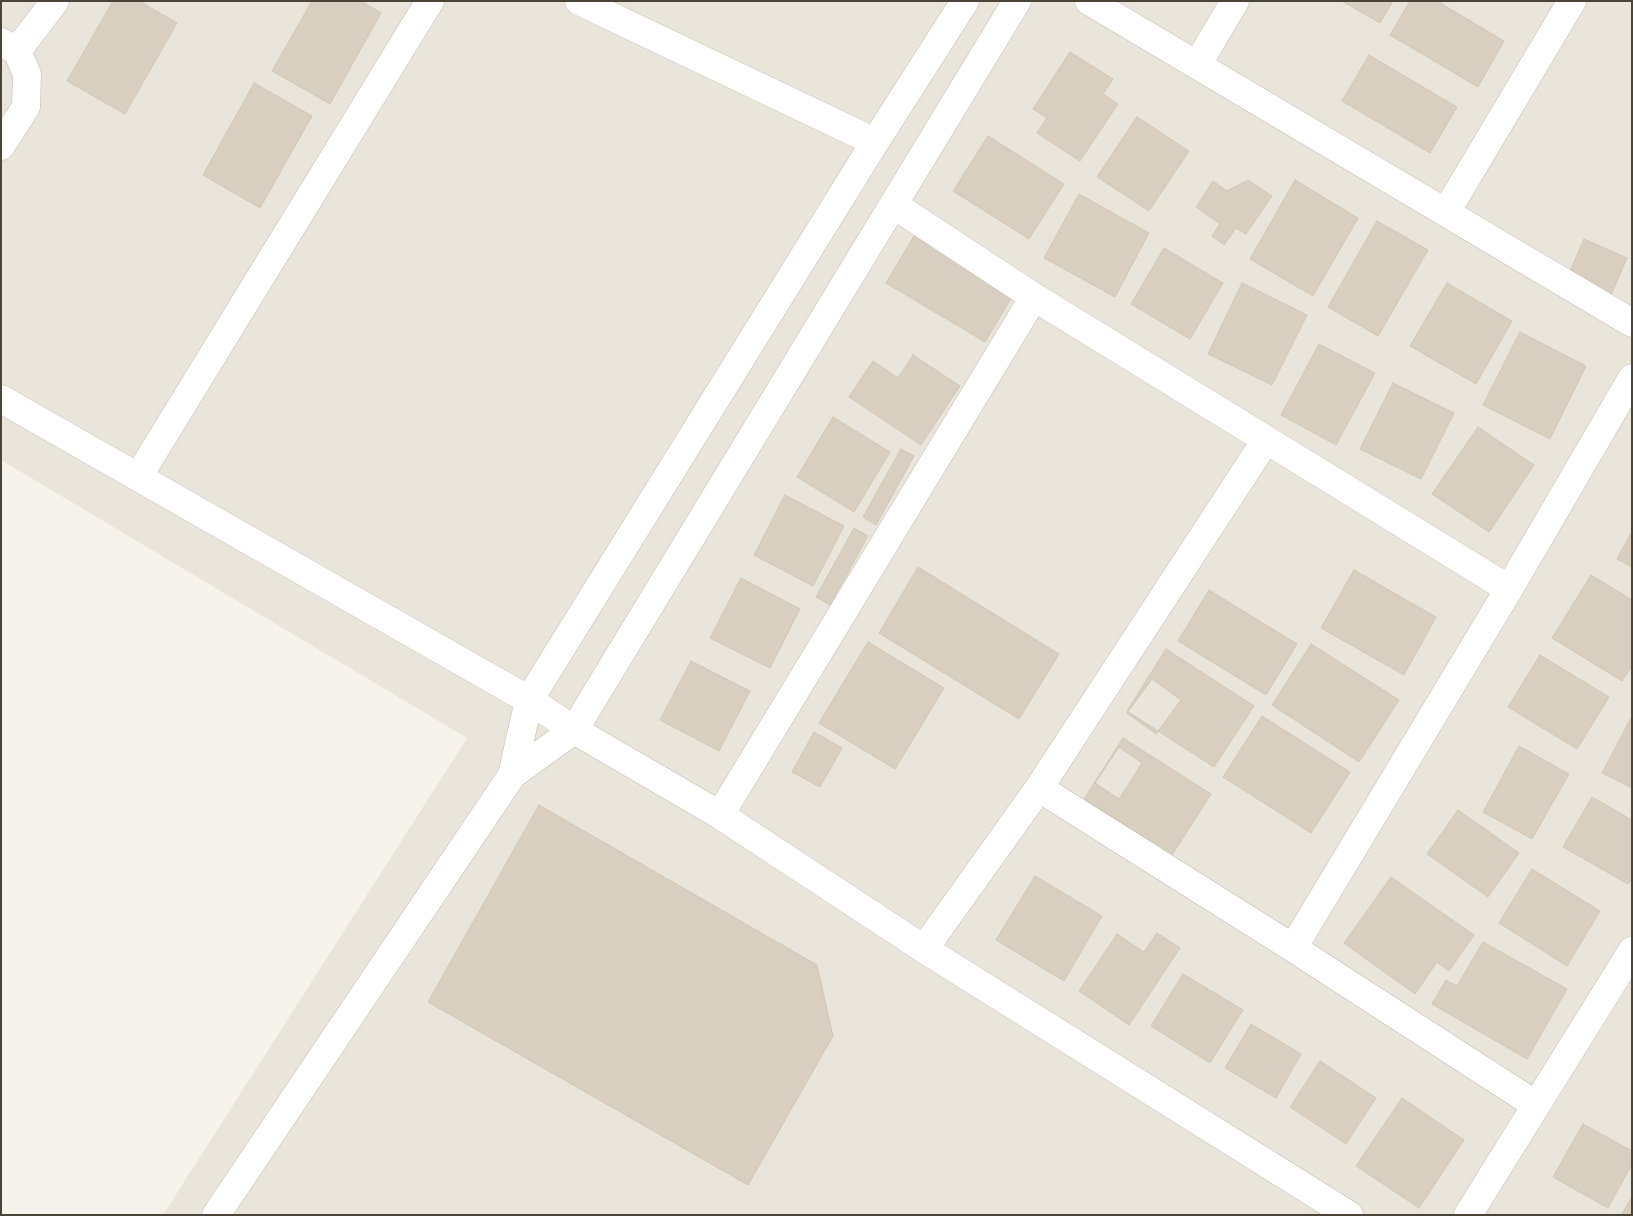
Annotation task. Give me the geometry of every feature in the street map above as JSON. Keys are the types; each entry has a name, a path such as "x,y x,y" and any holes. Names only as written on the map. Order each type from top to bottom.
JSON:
{"street":[{"path":"1,146 26,106 27,74 9,47 55,1"},
{"path":"138,477 430,1"},
{"path":"579,1 875,142"},
{"path":"512,775 529,700 875,142 965,1"},
{"path":"216,1215 512,775 574,730 1017,1"},
{"path":"1089,1 1632,323"},
{"path":"1197,65 1235,1"},
{"path":"1446,212 1572,1"},
{"path":"894,205 1034,297 1508,589"},
{"path":"720,815 1034,297"},
{"path":"1293,948 1632,378"},
{"path":"1,399 529,700 574,730 720,815 924,949 1349,1215"},
{"path":"924,949 1039,788 1266,440"},
{"path":"1039,788 1293,948 1536,1105"},
{"path":"1468,1215 1536,1105 1628,967"}],"shaded area":[{"path":"1,1 1632,1 1632,1215 163,1215 467,738 1,460"}],"building":[{"path":"113,1 139,1 177,23 125,114 67,81"},
{"path":"312,1 361,1 381,13 330,104 272,71"},
{"path":"1342,1 1393,1 1380,23"},
{"path":"1410,1 1437,1 1504,41 1478,87 1390,35"},
{"path":"1070,52 1113,79 1103,94 1118,104 1080,161 1037,133 1047,118 1033,109"},
{"path":"1369,55 1457,107 1430,153 1342,101"},
{"path":"254,83 312,116 260,208 203,175"},
{"path":"1137,117 1189,151 1149,211 1097,177"},
{"path":"988,136 1064,184 1029,239 953,191"},
{"path":"1248,180 1272,196 1246,234 1236,228 1224,245 1212,236 1220,224 1196,207 1213,181 1227,191"},
{"path":"1295,180 1358,218 1313,296 1250,259"},
{"path":"1079,194 1149,233 1115,297 1044,258"},
{"path":"1377,221 1428,250 1378,336 1328,307"},
{"path":"914,236 1013,295 985,342 886,283"},
{"path":"1584,239 1627,258 1611,295 1568,276"},
{"path":"1164,248 1223,283 1190,339 1131,304"},
{"path":"1242,283 1307,315 1272,385 1208,354"},
{"path":"1447,283 1512,321 1476,384 1410,346"},
{"path":"1520,332 1586,366 1550,439 1483,405"},
{"path":"1319,344 1375,373 1336,445 1281,415"},
{"path":"913,355 960,386 921,445 849,397 873,361 898,378"},
{"path":"1393,383 1454,413 1421,479 1360,449"},
{"path":"833,417 890,452 854,512 797,477"},
{"path":"1478,427 1534,465 1489,532 1432,494"},
{"path":"901,449 914,456 876,525 863,517"},
{"path":"785,495 844,526 813,586 754,555"},
{"path":"854,528 868,536 830,605 816,597"},
{"path":"1632,531 1632,567 1617,559"},
{"path":"918,567 1059,654 1019,719 879,633"},
{"path":"1354,570 1436,617 1404,675 1321,628"},
{"path":"1591,575 1632,600 1632,666 1622,681 1552,638"},
{"path":"741,578 800,609 770,668 710,638"},
{"path":"1209,590 1297,644 1266,695 1178,641"},
{"path":"868,642 944,688 895,769 819,723"},
{"path":"1311,644 1399,700 1359,762 1272,705"},
{"path":"1166,649 1254,706 1214,767 1127,711"},
{"path":"1540,655 1609,697 1577,749 1508,707"},
{"path":"691,661 750,691 719,751 660,720"},
{"path":"1152,679 1181,700 1156,734 1127,713"},
{"path":"1262,716 1350,772 1311,833 1223,777"},
{"path":"1632,716 1632,788 1602,773"},
{"path":"814,732 842,748 820,787 792,772"},
{"path":"1123,738 1211,794 1172,855 1084,799"},
{"path":"1519,746 1569,774 1532,839 1483,812"},
{"path":"1119,747 1142,763 1119,799 1095,783"},
{"path":"1592,797 1632,820 1632,878 1628,884 1563,847"},
{"path":"539,805 817,965 833,1036 748,1185 428,1002"},
{"path":"1458,810 1519,853 1488,897 1427,854"},
{"path":"1532,869 1600,911 1567,966 1499,923"},
{"path":"1035,876 1102,916 1064,981 996,940"},
{"path":"1391,877 1474,935 1449,971 1437,962 1415,994 1344,943"},
{"path":"1157,933 1180,948 1129,1025 1079,991 1117,934 1144,952"},
{"path":"1483,942 1567,989 1527,1059 1432,1004 1446,980 1457,986"},
{"path":"1183,974 1243,1010 1210,1063 1151,1026"},
{"path":"1251,1024 1301,1054 1276,1098 1225,1068"},
{"path":"1320,1061 1376,1098 1346,1144 1290,1107"},
{"path":"1402,1098 1464,1140 1419,1208 1356,1166"},
{"path":"1583,1124 1632,1151 1632,1164 1608,1208 1553,1177"},
{"path":"1632,1197 1632,1215 1621,1215"}]}
